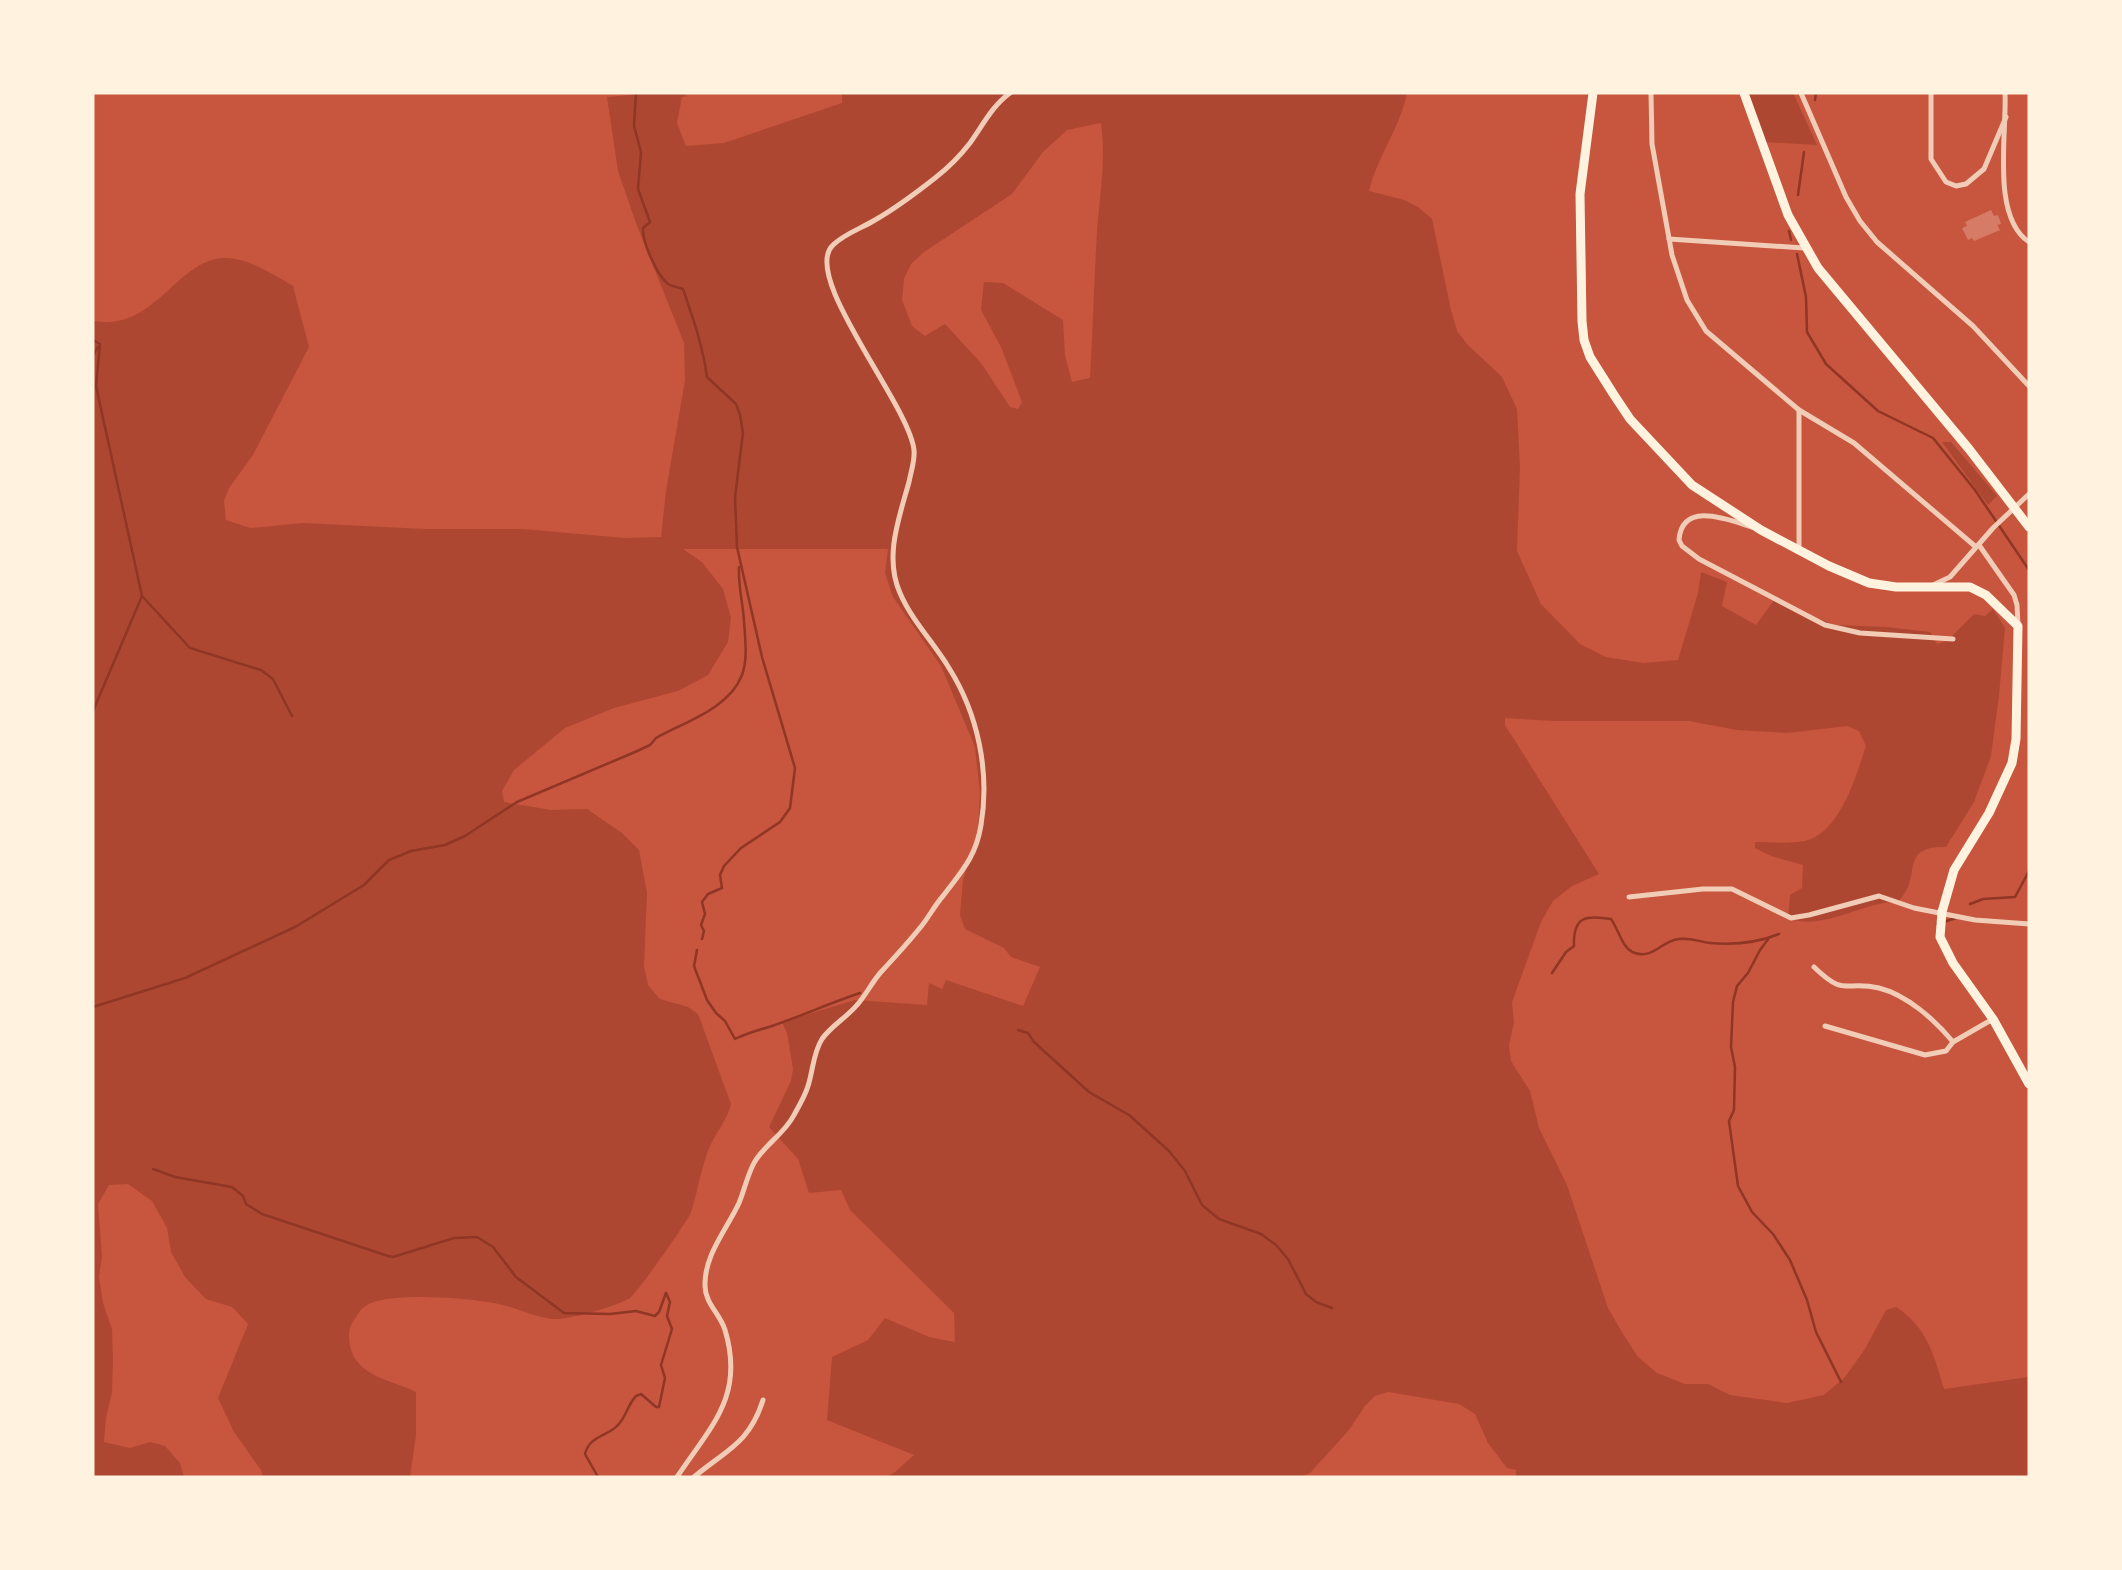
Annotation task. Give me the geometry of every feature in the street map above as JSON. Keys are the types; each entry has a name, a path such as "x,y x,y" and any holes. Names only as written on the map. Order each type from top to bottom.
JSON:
{"main road":[{"path":"1593,93 1584,157 1580,216 1584,340 1590,357 1630,419 1692,485 1761,530 1869,583 1896,587 1970,587 1986,595 2018,626 2016,740 2012,763 1989,813 1954,870 1942,912 1940,937 1948,954 1993,1019 2029,1084"},
{"path":"1744,93 1788,215 1804,248 1830,285 2029,527"}],"street":[{"path":"677,1477 721,1414 729,1391 732,1365 724,1328 707,1298 705,1282 710,1261 737,1208 750,1170 759,1154 792,1120 809,1085 817,1052 824,1037 859,1003 877,976 922,926 965,870 981,828 984,790 982,757 976,729 951,671 899,593 894,574 892,555 895,533 913,464 914,449 910,434 889,390 836,299 825,268 825,257 834,243 886,214 936,178 958,158 997,103 1010,93"},
{"path":"1651,93 1651,136 1669,239 1687,300 1706,331 1799,410 1854,443 1977,546 2014,595 2018,626"},
{"path":"1801,93 1846,197 1860,221 1878,242 1973,326 2029,386"},
{"path":"1931,93 1931,159 1946,182 1956,186 1966,184 1984,169 2007,117"},
{"path":"2005,93 2005,199 2015,229 2029,242"},
{"path":"1669,239 1804,248"},
{"path":"1799,410 1799,550"},
{"path":"1928,587 1950,577 1993,528 2029,494"},
{"path":"1761,530 1717,516 1702,515 1683,526 1679,540 1682,546 1699,559 1825,625 1860,632 1953,639"},
{"path":"1629,897 1722,888 1739,891 1791,918 1879,896 1913,908 1975,919 2029,924"},
{"path":"1814,967 1839,987 1874,987 1901,998 1934,1020 1954,1042"},
{"path":"1825,1026 1925,1055 1946,1051 1954,1042 1993,1019"},
{"path":"694,1477 729,1452 748,1433 757,1419 763,1400"}],"shaded area":[{"path":"680,93 688,96 682,97 677,123 686,146 724,143 842,103 842,93 1407,93 1369,191 1404,200 1432,219 1457,331 1502,377 1517,409 1520,468 1517,551 1541,604 1580,644 1606,657 1643,663 1678,660 1698,593 1701,572 1727,582 1722,606 1756,625 1775,599 1799,612 1836,625 1930,632 1937,644 1947,641 1974,614 1985,616 1993,609 2005,628 1999,695 1991,756 1974,802 1946,847 1931,848 1916,857 1906,892 1898,902 1871,906 1829,919 1801,921 1788,918 1790,895 1802,888 1803,865 1771,856 1755,848 1755,842 1805,841 1828,827 1845,802 1866,746 1859,731 1847,726 1787,733 1737,730 1689,721 1553,721 1505,718 1505,725 1599,874 1572,886 1553,901 1541,922 1512,1002 1514,1022 1509,1045 1511,1061 1530,1091 1539,1128 1567,1185 1608,1308 1638,1357 1657,1373 1685,1384 1708,1384 1730,1395 1787,1403 1824,1395 1845,1377 1865,1349 1886,1310 1896,1307 1915,1323 1928,1343 1944,1389 2029,1377 2029,1477 1516,1477 1516,1470 1507,1468 1488,1443 1475,1414 1459,1404 1388,1392 1375,1396 1310,1473 1301,1477 886,1477 914,1455 827,1420 832,1357 868,1340 885,1318 929,1337 955,1342 954,1313 850,1210 841,1190 809,1193 798,1159 769,1127 791,1081 793,1069 787,1033 782,1022 855,1000 927,1005 929,983 942,989 946,980 1023,1006 1040,967 1011,957 1004,948 965,929 960,915 963,880 978,831 980,793 975,747 941,666 893,597 885,573 888,549 683,549 702,562 723,589 731,618 728,642 708,675 678,691 614,708 565,728 514,770 502,791 504,802 551,810 587,809 622,833 639,850 647,893 644,966 648,985 660,999 688,1007 698,1014 731,1104 710,1146 691,1212 681,1229 630,1298 581,1315 561,1319 548,1318 491,1302 434,1297 394,1298 367,1305 351,1325 350,1346 354,1356 368,1371 416,1392 416,1435 410,1477 263,1477 261,1470 234,1432 218,1398 248,1324 232,1307 206,1299 185,1277 171,1252 167,1228 152,1201 128,1184 109,1185 98,1204 102,1256 99,1277 103,1303 112,1329 113,1360 112,1392 104,1442 130,1448 150,1442 165,1446 180,1463 184,1477 93,1477 93,321 114,322 133,316 192,270 207,262 224,258 242,260 293,286 309,347 253,455 229,488 224,501 226,520 250,528 304,523 425,529 523,529 625,538 661,537 685,380 684,343 618,171 607,97","holes":["1101,123 1103,165 1090,378 1072,382 1065,355 1063,320 1003,283 984,282 981,310 1001,347 1022,402 1018,409 1010,407 981,363 945,324 925,336 912,326 902,300 904,279 911,264 924,252 1012,194 1043,152 1067,130"]},
{"path":"1747,93 1793,93 1817,145 1764,142"},
{"path":"1942,442 1951,442 1997,496 1988,505"}],"building":[{"path":"1991,210 1994,216 1998,215 2001,224 1997,225 2000,230 1974,241 1972,238 1968,240 1962,228 1967,226 1965,222"}],"waterway":[{"path":"636,93 634,126 641,152 638,189 650,222 643,228 645,241 664,280 683,289 707,377 736,404 740,415 743,433 735,497 737,547 762,657 795,768 790,808 780,822 741,848 724,866 720,875 722,888 708,894 702,902 705,914 701,925 704,931 702,939"},
{"path":"1815,100 1816,93"},
{"path":"1798,195 1804,152"},
{"path":"1789,231 1791,240"},
{"path":"1797,254 1806,297 1807,332 1826,364 1878,411 1933,438 1975,490 2029,570"},
{"path":"93,340 100,344"},
{"path":"100,344 96,386 142,596 190,648 261,670 273,679 292,716"},
{"path":"93,355 98,347"},
{"path":"93,1007 185,978 295,927 364,885 389,860 411,851 445,845 465,836 517,802 650,745 656,738 716,706 736,687 745,662 739,567"},
{"path":"93,711 142,596"},
{"path":"1970,904 1983,899 2015,897 2029,871"},
{"path":"1552,973 1566,952 1574,946 1574,936 1579,923 1588,918 1611,919 1627,948 1642,954 1653,952 1679,939 1737,943 1779,934"},
{"path":"1937,924 1956,918"},
{"path":"1769,938 1737,986 1733,1002 1731,1047 1735,1067 1734,1110 1729,1121 1738,1186 1752,1212 1773,1234 1790,1260 1807,1300 1816,1332 1841,1382"},
{"path":"697,950 694,966 707,1000 725,1021 735,1039 860,993"},
{"path":"1018,1030 1028,1033 1034,1042 1089,1092 1129,1115 1169,1151 1185,1171 1202,1205 1219,1219 1261,1234 1276,1245 1288,1259 1306,1294 1316,1302 1332,1308"},
{"path":"153,1169 175,1177 232,1187 243,1196 246,1204 262,1214 388,1256 393,1257 454,1238 477,1237 493,1247 516,1277 564,1313 610,1314 636,1311 655,1316 666,1293"},
{"path":"598,1477 585,1454 591,1443 618,1425 636,1396 641,1394 659,1407 665,1378 661,1365 672,1329 667,1316 670,1302 666,1293"}]}
